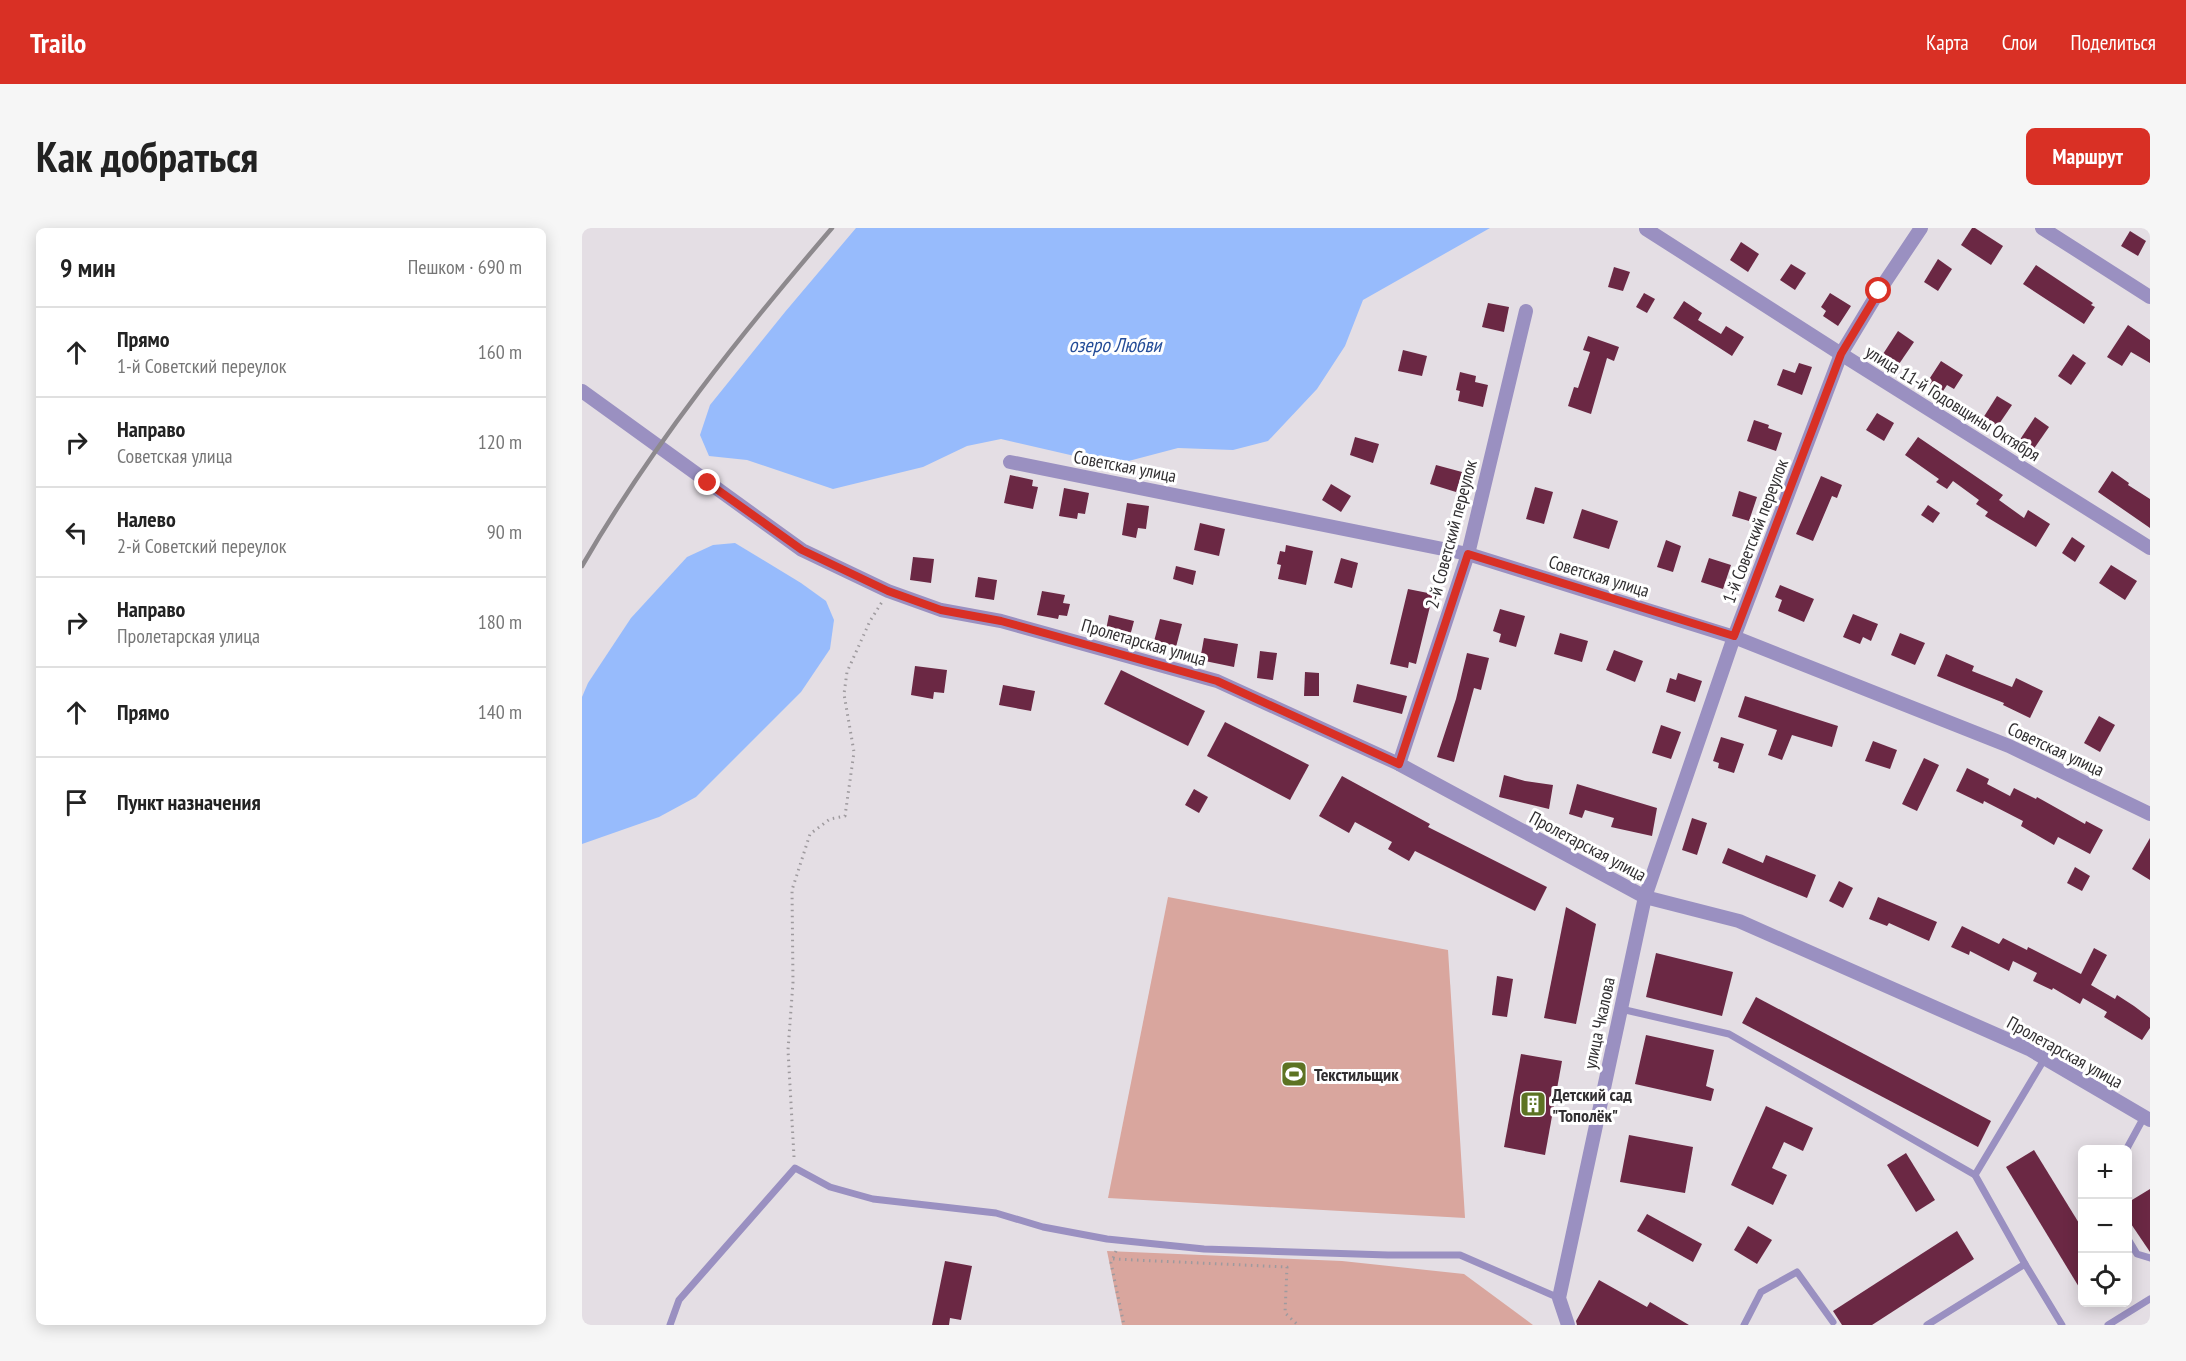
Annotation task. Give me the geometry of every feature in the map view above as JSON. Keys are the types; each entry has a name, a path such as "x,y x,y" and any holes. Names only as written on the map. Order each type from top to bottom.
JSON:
{"street":[{"name":"1-й Советский переулок","path":"1645,897 1734,636 1841,354 1921,228"},
{"path":"2042,228 2150,297"},
{"name":"улица 11-й Годовщины Октября","path":"1646,229 2150,548"},
{"name":"2-й Советский переулок","path":"1399,764 1468,554 1526,311"},
{"name":"Пролетарская улица","path":"582,391 802,550 888,591 941,610 1001,621 1217,681 1399,764 1645,897 1738,921 2030,1049 2147,1118"},
{"name":"Советская улица","path":"1010,462 1468,554 1734,636 2009,746 2150,814"},
{"name":"улица Чкалова","path":"1559,1298 1645,897"},
{"path":"1559,1298 1568,1325"}],"lane":[{"path":"1620,1010 1729,1034 1976,1175 2062,1325"},
{"path":"1976,1175 2045,1058"},
{"path":"2129,1145 2147,1118"},
{"path":"670,1325 679,1300 795,1168 830,1187 873,1199 996,1213 1043,1227 1120,1240 1204,1249 1460,1255 1559,1298"},
{"path":"2132,1246 2137,1254 2150,1258"},
{"path":"1927,1325 2025,1264"},
{"path":"1744,1325 1761,1292 1797,1272 1833,1322"},
{"path":"2108,1325 2150,1299"}],"path":[{"path":"795,1168 789,1050 792,890 810,834 830,819 845,816 854,752 844,694 847,672 870,621 888,591"},
{"path":"1120,1240 1111,1263 1124,1325"},
{"path":"1113,1259 1287,1267 1285,1313 1299,1325"}],"shaded area":[{"name":"Текстильщик","path":"1168,897 1448,950 1465,1218 1108,1198"},
{"path":"1107,1251 1342,1261 1464,1274 1533,1325 1122,1325"}],"water":[{"name":"озеро Любви","path":"856,228 1490,228 1363,300 1345,346 1317,389 1268,441 1233,450 1178,448 1121,463 1079,457 1001,439 967,446 923,467 833,489 747,460 709,456 700,435 710,405"},
{"path":"735,543 826,601 834,620 830,649 801,692 696,797 659,817 582,844 582,697 588,683 631,618 687,557 713,545"}],"building":[{"path":"1972,228 2003,246 1991,265 1961,245"},
{"path":"2130,231 2146,241 2138,256 2121,246"},
{"path":"1741,242 1759,254 1748,272 1730,260"},
{"path":"1938,259 1952,269 1938,291 1924,282"},
{"path":"1791,264 1806,273 1795,290 1780,280"},
{"path":"2036,265 2093,303 2091,305 2095,307 2084,324 2023,284"},
{"path":"1614,267 1630,272 1623,291 1608,287"},
{"path":"1644,293 1655,299 1647,313 1636,307"},
{"path":"1830,293 1851,306 1838,326 1823,316 1826,311 1821,307"},
{"path":"1684,301 1702,313 1698,320 1721,334 1726,326 1744,337 1732,356 1673,318"},
{"path":"1488,303 1509,307 1504,332 1482,327"},
{"path":"2128,325 2150,340 2150,363 2131,352 2122,366 2107,357"},
{"path":"1898,331 1914,342 1899,364 1883,354"},
{"path":"1588,336 1619,347 1614,361 1607,358 1591,414 1568,406 1574,387 1578,388 1590,352 1583,350"},
{"path":"1403,350 1427,356 1422,376 1398,371"},
{"path":"2073,354 2086,363 2071,385 2058,376"},
{"path":"1941,361 1963,375 1954,389 1947,385 1941,394 1926,384"},
{"path":"1799,363 1812,367 1802,395 1777,385 1783,369 1795,373"},
{"path":"1460,372 1476,376 1475,382 1488,385 1483,407 1458,401 1460,391 1456,390"},
{"path":"1997,396 2012,405 1997,427 1983,418"},
{"path":"1877,413 1894,423 1884,441 1866,430"},
{"path":"2035,417 2049,427 2033,450 2019,441"},
{"path":"1754,420 1782,433 1776,451 1747,441"},
{"path":"1355,437 1379,444 1373,463 1350,455"},
{"path":"1918,437 2003,495 1999,500 2024,518 2028,510 2050,524 2036,547 1985,516 1988,512 1976,504 1979,500 1953,481 1947,489 1936,482 1939,479 1905,455"},
{"path":"1436,465 1462,472 1456,492 1430,484"},
{"path":"2112,471 2150,499 2150,528 2098,492"},
{"path":"1010,475 1033,480 1032,486 1038,487 1033,509 1004,503"},
{"path":"1821,476 1842,485 1837,498 1832,496 1813,541 1796,534"},
{"path":"1331,484 1351,496 1341,512 1322,500"},
{"path":"1535,487 1553,492 1544,524 1526,519"},
{"path":"1064,488 1089,493 1085,514 1078,513 1077,519 1059,516"},
{"path":"1739,491 1757,497 1749,521 1732,516"},
{"path":"1127,503 1149,506 1146,529 1138,528 1136,538 1122,535"},
{"path":"1928,505 1940,513 1933,523 1921,515"},
{"path":"1582,509 1618,521 1609,549 1573,538"},
{"path":"1200,523 1225,529 1219,556 1194,550"},
{"path":"2072,537 2085,546 2075,562 2062,553"},
{"path":"1666,540 1681,546 1673,572 1657,567"},
{"path":"1286,545 1313,551 1306,585 1278,579 1281,565 1277,564 1280,551 1285,552"},
{"path":"913,557 934,559 931,583 910,580"},
{"path":"1341,558 1358,563 1352,588 1334,583"},
{"path":"1709,558 1731,565 1723,589 1701,582"},
{"path":"2111,565 2137,581 2125,600 2099,583"},
{"path":"1176,566 1196,571 1193,585 1173,579"},
{"path":"978,577 997,580 994,600 975,597"},
{"path":"1780,585 1814,599 1804,622 1778,611 1782,600 1775,597"},
{"path":"1408,589 1433,594 1416,664 1409,662 1408,668 1390,664"},
{"path":"1042,591 1065,595 1063,603 1070,604 1067,616 1059,615 1058,619 1037,615"},
{"path":"1500,609 1525,616 1516,647 1499,642 1501,634 1493,631"},
{"path":"1853,614 1878,624 1871,641 1863,637 1860,644 1843,637"},
{"path":"1109,615 1134,621 1130,636 1106,630"},
{"path":"1160,619 1182,624 1175,651 1153,645"},
{"path":"1560,633 1588,641 1582,662 1554,654"},
{"path":"1900,633 1925,643 1915,665 1891,655"},
{"path":"1204,638 1238,644 1234,667 1200,660"},
{"path":"1614,650 1643,661 1635,682 1606,670"},
{"path":"1260,651 1277,653 1273,680 1257,678"},
{"path":"1467,653 1489,658 1481,690 1474,688 1454,762 1437,757 1456,699"},
{"path":"1946,654 1974,666 1972,671 2012,687 2016,678 2043,691 2030,718 2003,705 2004,703 1937,676"},
{"path":"915,666 947,670 944,693 934,692 933,699 911,695"},
{"path":"1121,670 1205,711 1188,746 1104,704"},
{"path":"1305,672 1319,673 1319,696 1304,696"},
{"path":"1678,673 1702,681 1695,702 1666,692 1670,678 1676,680"},
{"path":"1357,684 1407,696 1402,714 1353,702"},
{"path":"1003,685 1035,691 1031,711 999,705"},
{"path":"1745,696 1838,726 1832,747 1792,735 1782,760 1768,755 1777,730 1738,717"},
{"path":"2099,716 2115,725 2100,752 2084,743"},
{"path":"1225,722 1309,765 1290,800 1207,756"},
{"path":"1661,725 1681,732 1671,759 1652,753"},
{"path":"1721,737 1744,744 1734,773 1718,768 1719,763 1713,761"},
{"path":"1873,741 1897,750 1890,769 1865,761"},
{"path":"1924,758 1939,765 1917,811 1902,804"},
{"path":"1967,768 1989,779 1987,784 2010,796 2014,788 2036,799 2037,797 2085,824 2086,821 2103,830 2090,854 2058,837 2054,845 2021,826 2023,821 1984,801 1983,804 1956,791"},
{"path":"1504,775 1553,785 1549,809 1499,797"},
{"path":"1342,776 1430,824 1428,827 1547,887 1535,911 1415,851 1409,861 1388,849 1392,842 1355,822 1349,833 1319,816"},
{"path":"1577,784 1657,808 1652,836 1611,827 1614,818 1585,810 1582,818 1569,814"},
{"path":"1194,789 1208,797 1199,813 1185,805"},
{"path":"1692,818 1707,823 1697,855 1682,850"},
{"path":"2150,838 2150,880 2132,869"},
{"path":"1728,848 1763,863 1766,855 1816,875 1807,898 1722,863"},
{"path":"2075,867 2090,876 2082,891 2067,883"},
{"path":"1839,881 1853,888 1843,908 1829,901"},
{"path":"1878,897 1937,922 1929,941 1889,923 1887,926 1869,919"},
{"path":"1566,907 1596,924 1576,1024 1544,1018"},
{"path":"1962,926 1999,944 2003,938 2027,950 2028,947 2081,974 2094,948 2107,955 2091,985 2115,999 2117,995 2134,1006 2150,1018 2150,1028 2142,1040 2104,1017 2107,1012 2083,998 2080,1004 2053,988 2052,990 2033,981 2037,973 2013,961 2009,971 1970,951 1969,955 1951,947"},
{"path":"1656,953 1733,972 1722,1016 1646,997"},
{"path":"1497,976 1513,979 1507,1017 1492,1015"},
{"path":"1756,997 1991,1121 1978,1147 1742,1023"},
{"path":"1646,1035 1714,1050 1706,1086 1714,1089 1711,1101 1635,1084"},
{"name":"Детский сад \"Тополёк\"","path":"1521,1054 1562,1061 1545,1155 1504,1147"},
{"path":"1766,1106 1813,1128 1803,1151 1784,1142 1772,1168 1787,1175 1773,1205 1731,1185"},
{"path":"1629,1135 1693,1147 1685,1193 1620,1182"},
{"path":"2034,1150 2078,1222 2078,1285 2006,1167"},
{"path":"1906,1153 1935,1200 1916,1212 1887,1165"},
{"path":"2150,1189 2150,1252 2132,1225 2132,1200"},
{"path":"1647,1214 1702,1244 1693,1262 1637,1231"},
{"path":"1748,1226 1772,1240 1757,1264 1734,1250"},
{"path":"1957,1231 1974,1259 1872,1325 1842,1325 1833,1311"},
{"path":"945,1261 972,1266 961,1320 950,1318 949,1325 932,1325"},
{"path":"1599,1280 1647,1307 1650,1302 1689,1325 1577,1325 1576,1321"}],"railway":[{"path":"582,566 638,477 699,391 832,228"}],"place":[{"name":"Текстильщик","path":"1294,1074"},
{"name":"Детский сад \"Тополёк\"","path":"1533,1104"}],"route":[{"path":"708,483 802,550 888,591 941,610 1001,621 1217,681 1399,764 1468,554 1734,636 1841,354 1879,291"}]}
